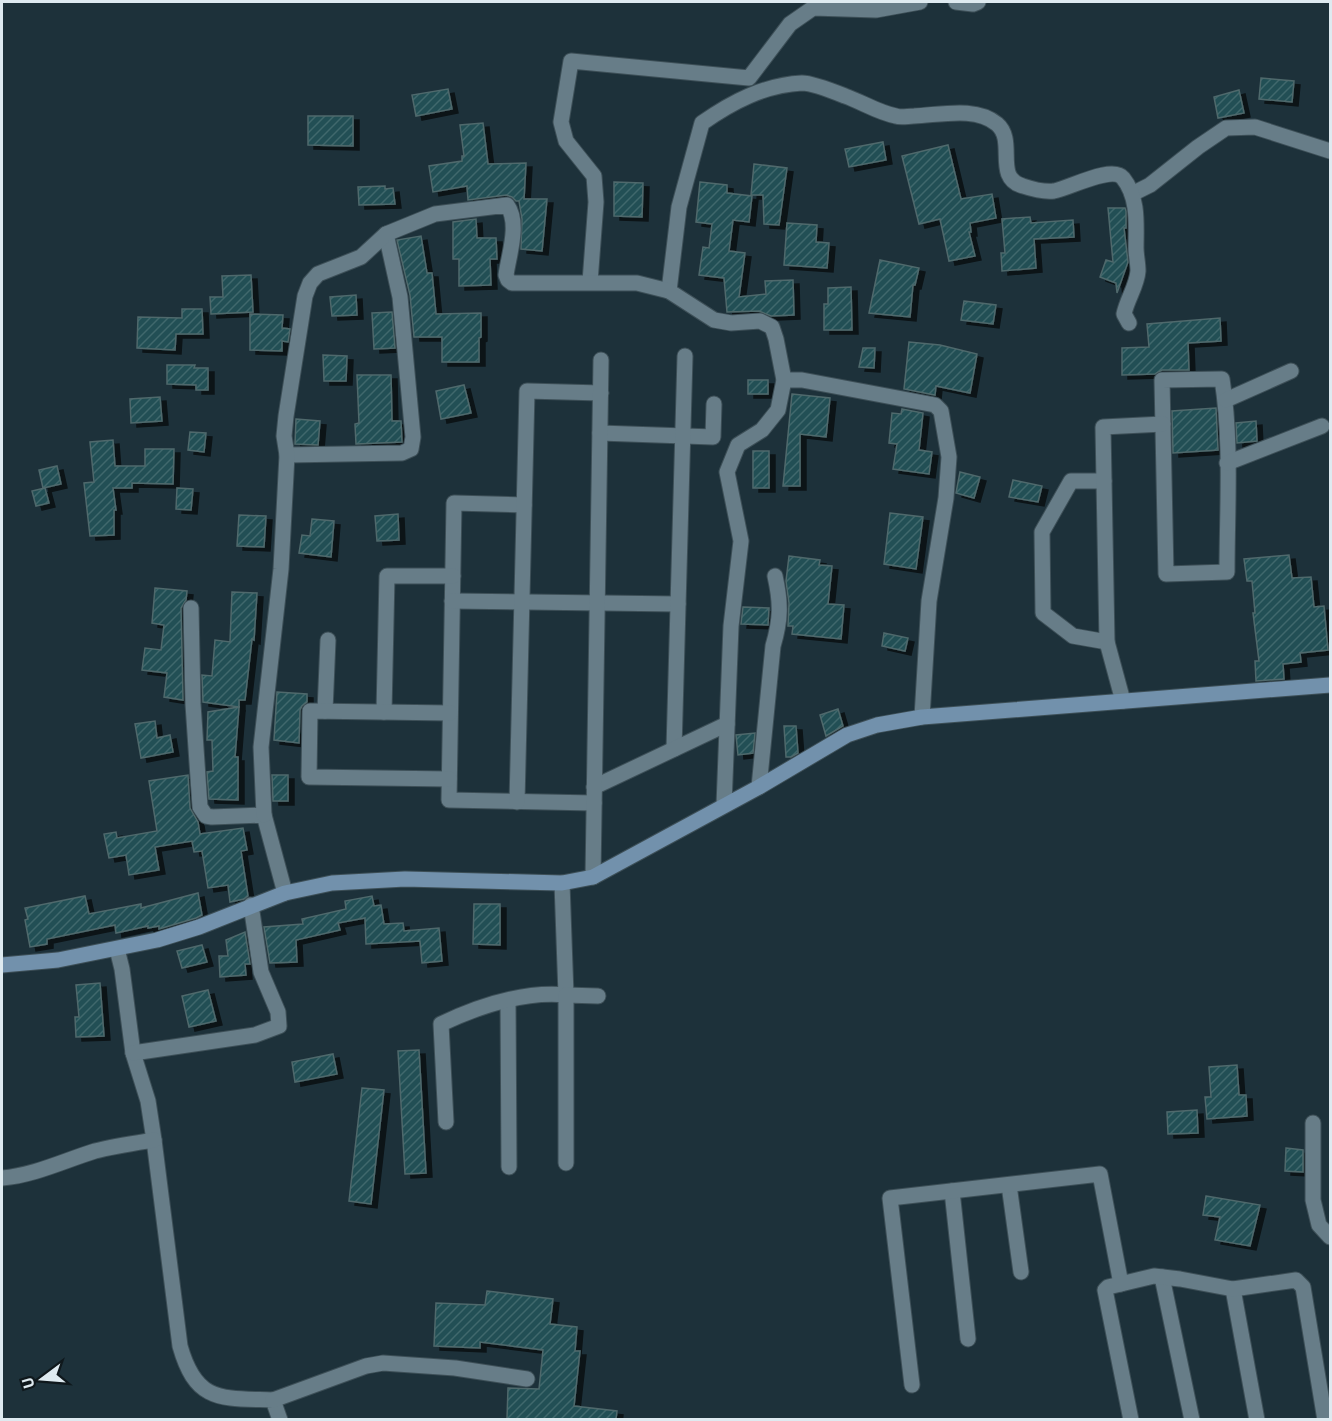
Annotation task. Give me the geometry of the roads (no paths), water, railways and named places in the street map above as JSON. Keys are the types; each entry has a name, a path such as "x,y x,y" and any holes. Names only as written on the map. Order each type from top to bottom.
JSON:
{"street":[{"path":"590,282 596,202 594,177 566,141 561,122 571,61 749,78 790,24 812,5 875,6 920,2"},
{"path":"956,2 973,4 978,2"},
{"path":"669,291 679,207 702,123 731,103 762,90 804,83 843,95 897,117 980,113 998,125 1004,133 1007,142 1006,168 1013,180 1021,186 1052,192 1105,173 1116,173 1122,176 1132,195 1138,225 1138,271 1124,314 1130,323"},
{"path":"1132,195 1150,185 1226,128 1255,127 1330,151"},
{"path":"285,893 264,815 261,747 281,569 286,416 305,296 310,283 318,274 361,257 386,234 435,214 507,205 511,210 513,225 506,275 508,280 517,284 637,282 669,291 714,320 731,323 760,321 772,327 784,380 778,410 762,430 738,445 727,472 741,541 731,626 724,805"},
{"path":"286,455 402,453 411,449 413,437 400,297 386,234"},
{"path":"674,749 685,356"},
{"path":"593,878 601,360"},
{"path":"1226,400 1291,371"},
{"path":"1222,379 1226,400 1227,572 1166,573 1163,424 1162,380 1222,379"},
{"path":"784,380 802,380 935,405 941,411 949,457 946,498 929,601 922,717"},
{"path":"517,802 527,391 601,393"},
{"path":"600,433 713,437 714,404"},
{"path":"1123,701 1107,642 1103,427 1163,424"},
{"path":"1227,463 1322,426"},
{"path":"1104,481 1071,481 1042,532 1044,613 1073,636 1107,642"},
{"path":"524,505 454,503 449,800 594,803"},
{"path":"384,712 387,576 453,576"},
{"path":"759,787 772,646 779,625 780,600 775,576"},
{"path":"452,601 678,604"},
{"path":"191,608 193,704 200,807 206,816 212,817 264,815"},
{"path":"325,711 328,640"},
{"path":"2,965 58,960 157,940 199,927 285,893 332,883 405,879 562,883 593,878 759,787 847,735 878,725 922,717 1330,686"},
{"path":"449,779 309,777 310,711 450,713"},
{"path":"594,788 727,724"},
{"path":"562,883 566,994 567,1162"},
{"path":"133,1053 255,1035 279,1026 278,1012 261,972 251,905"},
{"path":"117,949 122,969 133,1053 148,1101 180,1346 184,1363 207,1392 273,1400 366,1366 382,1363 455,1368 527,1379"},
{"path":"446,1122 441,1024 524,996 566,994 598,996"},
{"path":"508,1000 509,1167"},
{"path":"1313,1124 1313,1200 1319,1225 1330,1237"},
{"path":"2,1178 21,1176 96,1151 154,1140"},
{"path":"912,1385 890,1198 1100,1174 1121,1284"},
{"path":"1009,1185 1021,1272"},
{"path":"952,1191 968,1339"},
{"path":"1131,1419 1105,1290 1108,1287 1154,1276 1233,1289 1296,1280 1299,1282 1302,1287 1325,1419"},
{"path":"1162,1277 1192,1419"},
{"path":"1233,1289 1257,1419"},
{"path":"273,1400 280,1419"}]}
